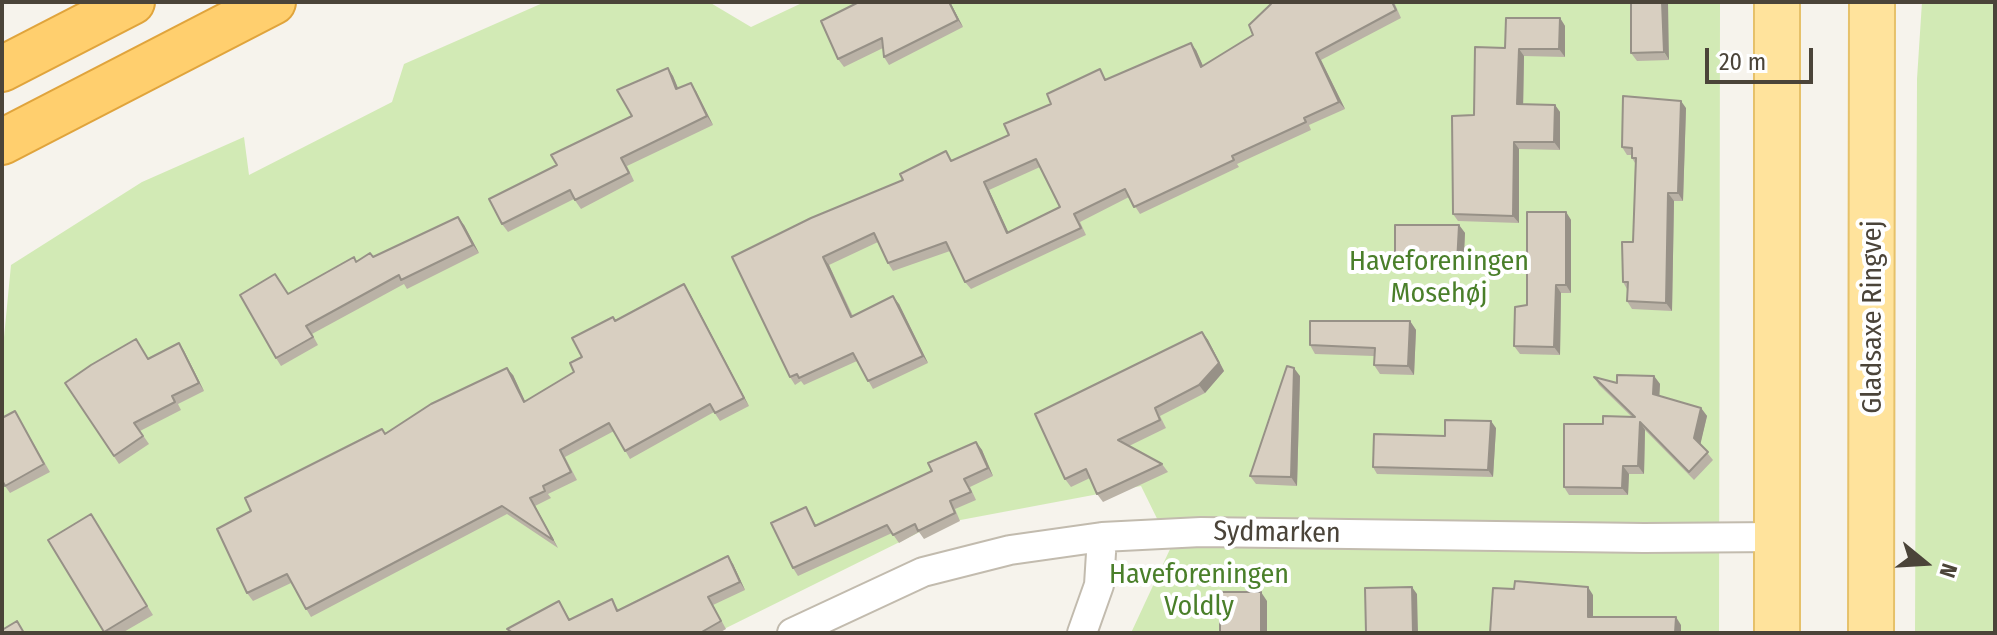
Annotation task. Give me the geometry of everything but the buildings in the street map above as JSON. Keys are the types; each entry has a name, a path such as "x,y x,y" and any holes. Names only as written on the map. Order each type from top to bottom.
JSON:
{"highway":[{"path":"2,69 132,2"},
{"path":"2,142 273,2"}],"main road":[{"path":"1777,2 1777,633"},
{"name":"Gladsaxe Ringvej","path":"1871,633 1872,2"}],"street":[{"name":"Sydmarken","path":"792,633 923,572 1010,550 1102,537 1201,532 1778,537"},
{"path":"1082,633 1099,585 1102,537"}],"green space":[{"name":"Haveforeningen Mosehøj","path":"545,2 709,2 751,27 804,2 1720,2 1719,633 1131,633 1171,547 1141,486 934,525 716,633 2,633 2,358 11,265 142,182 244,137 249,175 392,102 404,64"},
{"path":"1922,2 1995,2 1995,633 1915,633 1917,79"}],"park label":[{"name":"Haveforeningen Voldly","path":"1199,591"}]}
